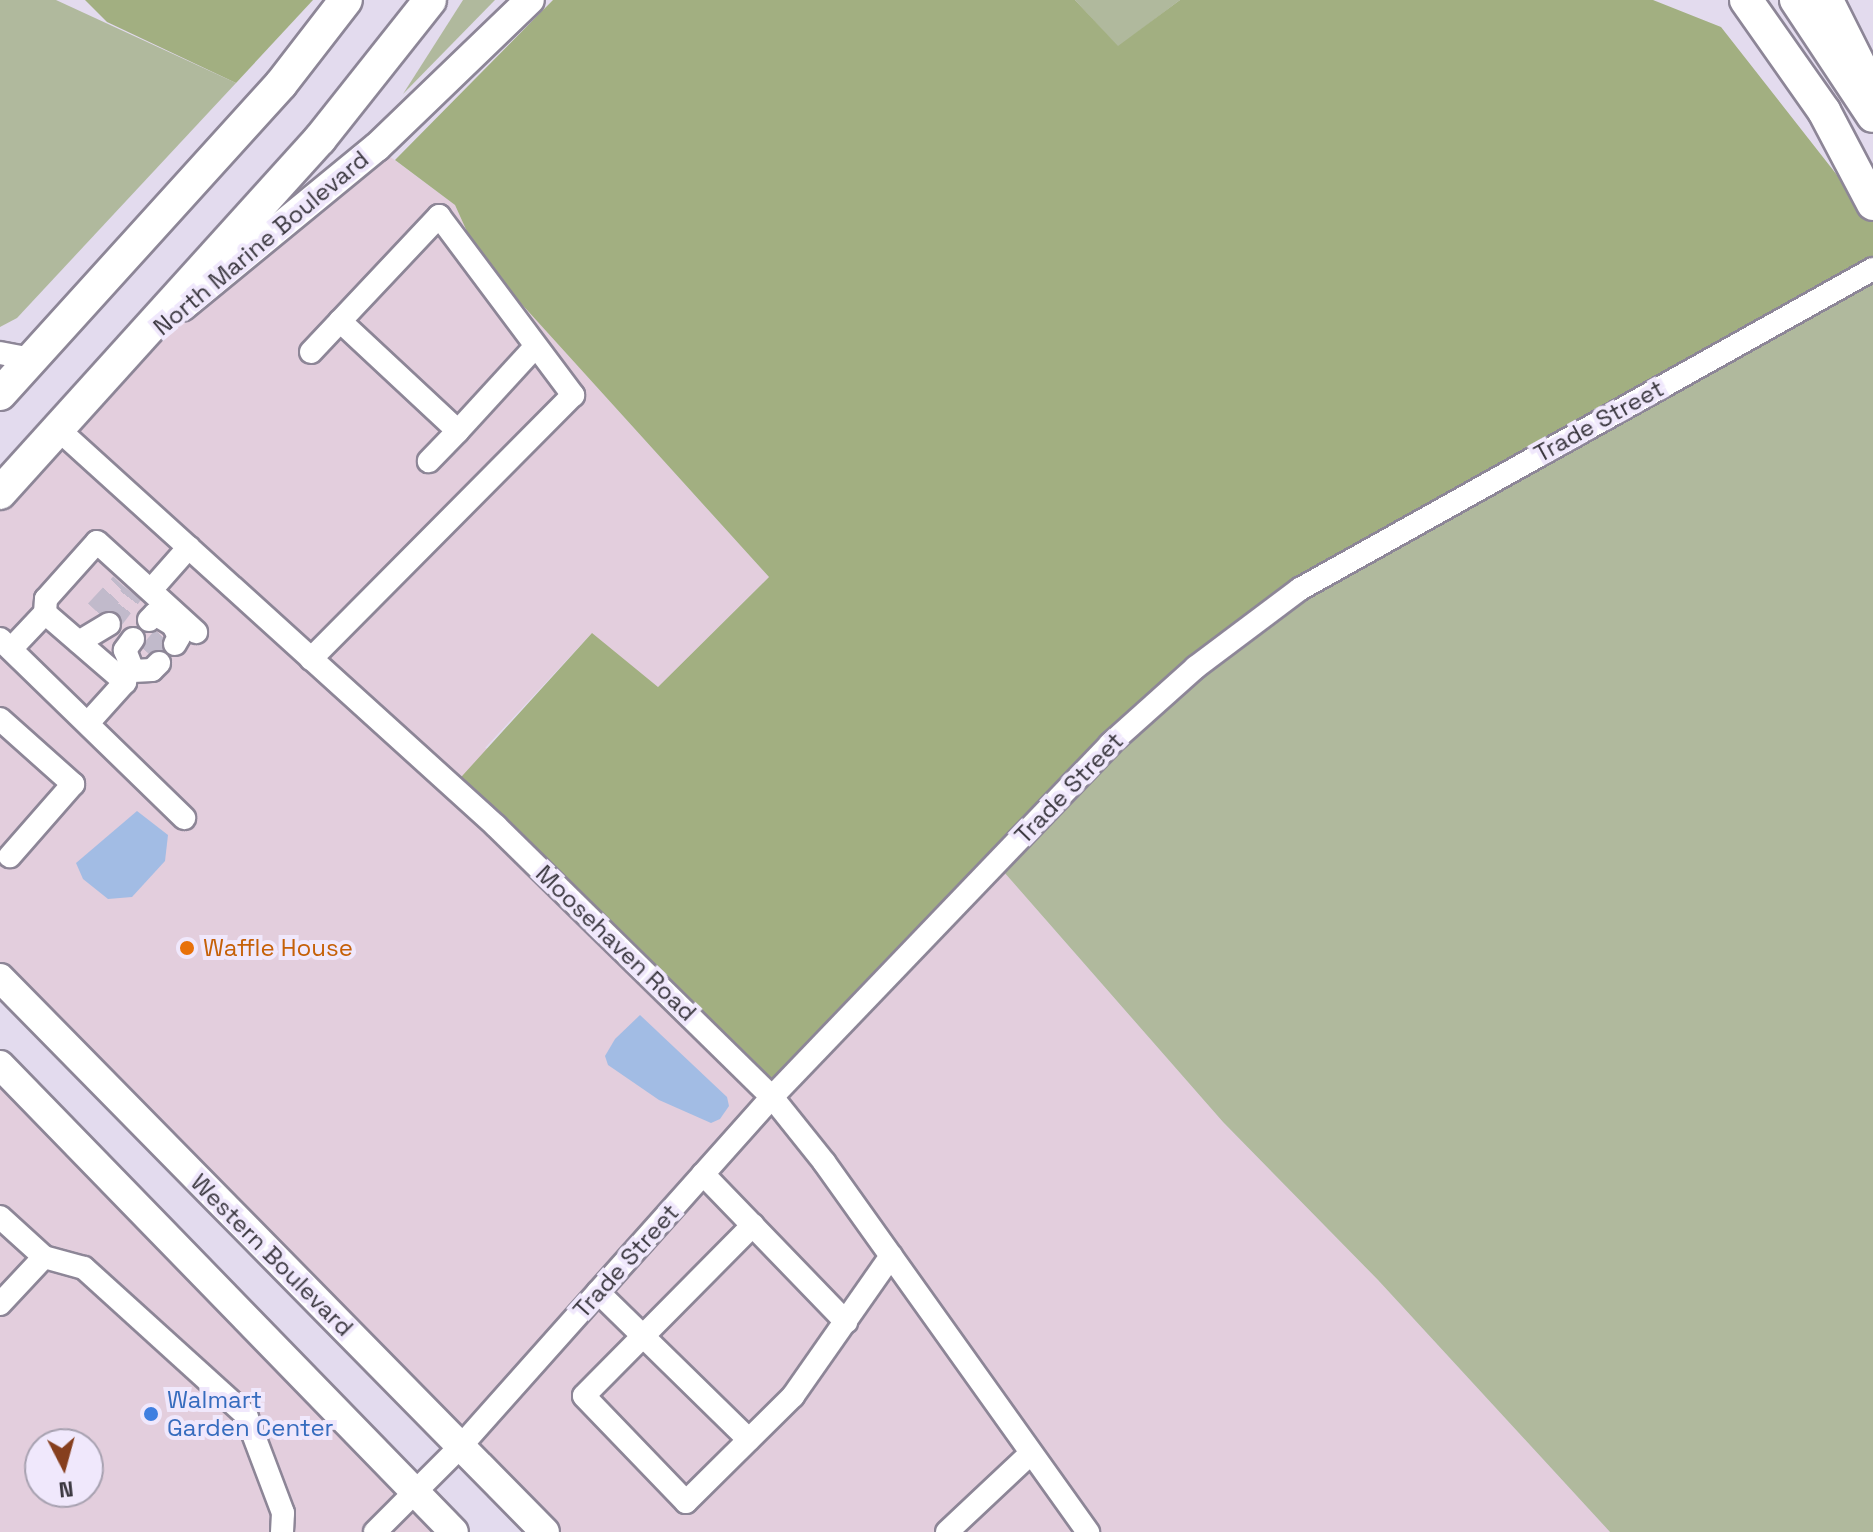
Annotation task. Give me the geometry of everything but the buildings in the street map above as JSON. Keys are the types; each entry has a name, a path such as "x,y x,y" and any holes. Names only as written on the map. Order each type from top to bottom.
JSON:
{"highway":[{"path":"0,394 281,84 346,0"},
{"path":"132,349 320,139 430,0"},
{"path":"1746,0 1824,111 1873,204"},
{"path":"1796,0 1873,116"},
{"name":"North Marine Boulevard","path":"0,493 132,349"}],"main road":[{"name":"North Marine Boulevard","path":"132,349 377,147 530,0"},
{"path":"1829,0 1873,88"},
{"name":"Western Boulevard","path":"0,978 545,1532"},
{"path":"0,1065 454,1532"}],"street":[{"path":"311,352 439,216 573,395 311,659"},
{"name":"Trade Street","path":"375,1532 460,1447 772,1097 1110,744 1196,667 1300,589 1873,269"},
{"path":"340,321 458,431"},
{"path":"429,461 535,347"},
{"path":"0,353 32,359"},
{"name":"Moosehaven Road","path":"59,430 496,826 772,1097 891,1256 1088,1532"},
{"path":"169,628 97,542 46,599 45,613 6,644 184,818"},
{"path":"134,585 189,547"},
{"path":"45,613 93,627 129,676"},
{"path":"88,723 129,676 152,670 145,650 125,650 129,676"},
{"path":"0,719 73,784 10,856"},
{"path":"703,1174 846,1322"},
{"path":"0,1217 44,1257 84,1268 246,1415 283,1513 282,1532"},
{"path":"753,1225 645,1338 584,1396 686,1502 793,1396 891,1256"},
{"path":"0,1304 44,1257"},
{"path":"598,1292 749,1440"},
{"path":"947,1532 1031,1453"}],"shaded area":[{"path":"377,147 455,205 478,256 769,577 658,687 591,634 485,748 996,863 1223,1122 1378,1280 1610,1532 545,1532 0,978 0,493 132,349"},
{"path":"0,1065 454,1532 0,1532"}],"green space":[{"path":"0,0 56,0 236,83 17,318 0,327"},
{"path":"85,0 313,0 236,83 107,22"},
{"path":"463,0 495,0 403,94"},
{"path":"553,0 1075,0 1118,46 1180,0 1653,0 1721,27 1873,221 1873,269 1565,437 1196,667 772,1097 453,786 592,633 658,687 769,577 478,256 455,205 395,160"},
{"path":"1075,0 1180,0 1118,47"},
{"path":"1873,269 1873,1532 1610,1532 1378,1280 1223,1122 996,863 1110,744 1300,589"}],"water":[{"path":"137,811 168,835 165,861 132,897 108,899 83,879 76,863"},
{"path":"640,1015 727,1097 729,1106 720,1119 711,1123 659,1100 608,1065 605,1056 615,1039"}],"tunnel":[{"path":"96,611 121,584"},
{"path":"109,624 132,593"},
{"path":"149,654 165,635"}],"place":[{"name":"Waffle House","path":"187,948"},
{"name":"Walmart Garden Center","path":"151,1414"}]}
